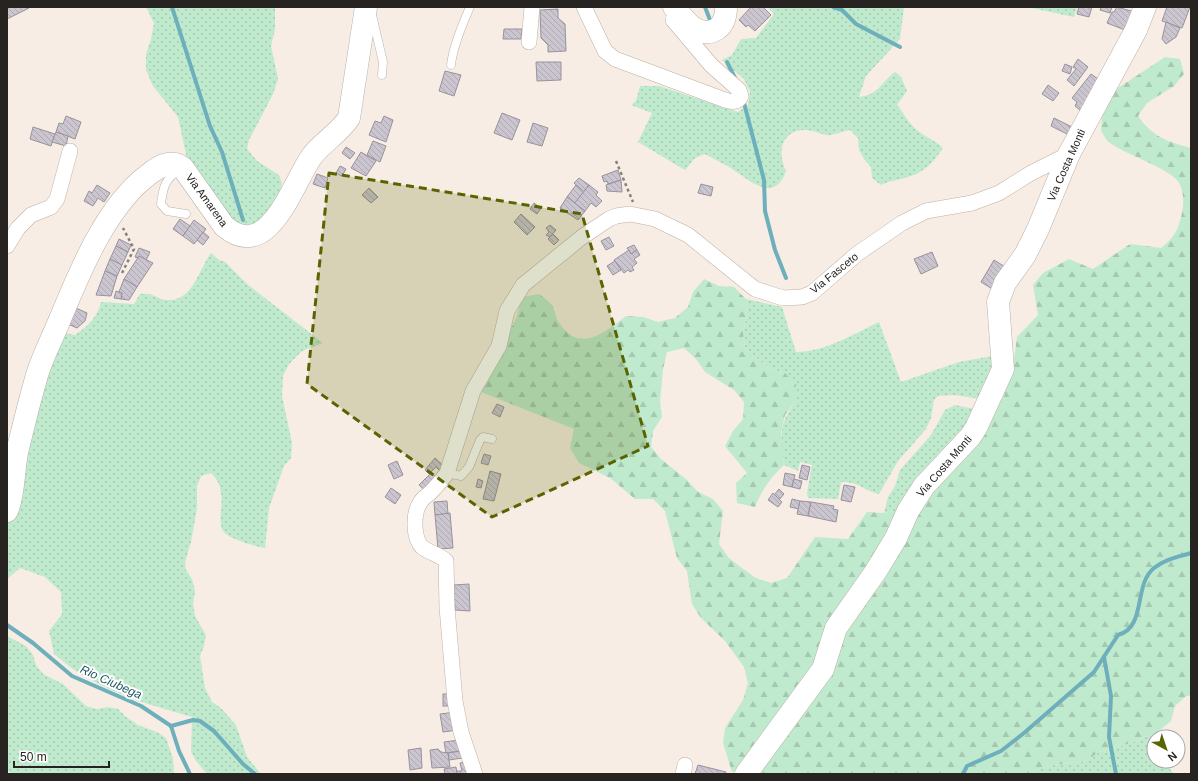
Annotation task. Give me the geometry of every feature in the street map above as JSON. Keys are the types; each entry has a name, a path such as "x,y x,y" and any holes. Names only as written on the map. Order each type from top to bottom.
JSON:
{"street":[{"name":"Via Amarena","path":"7,511 10,503 16,457 38,373 78,277 94,245 116,209 136,186 153,171 169,164 177,164 183,168 224,226 231,231 244,236 251,236 265,231 286,203 313,156 344,126 349,118 367,7"},
{"path":"529,42 532,7"},
{"path":"584,7 605,51 615,59 725,100 734,102 738,100 741,96 739,90 706,60 664,7"},
{"path":"674,7 692,26 704,33 719,27 725,17 726,7"},
{"name":"Via Costa Monti","path":"746,774 822,669 836,628 876,571 896,538 908,511 924,486 970,437 976,428 1003,369 998,302 1002,289 1025,255 1038,229 1068,154 1136,30 1145,7"},
{"path":"7,246 18,228 31,215 51,207 57,199 70,151"},
{"name":"Via Fasceto","path":"446,473 473,391 499,346 506,311 523,284 582,237 616,216 630,214 642,216 688,235 755,289 783,298 802,297 812,293 857,254 902,223 926,211 972,203 999,193 1031,173 1068,154"},
{"path":"446,473 439,483 419,504 415,531 416,538 423,548 442,557 446,561 447,606 455,701 461,732 476,774"}],"lane":[{"path":"367,7 383,62 382,75"},
{"path":"451,65 459,35 470,7"},
{"path":"183,168 166,179 162,191 161,204 167,211 186,214"},
{"path":"446,473 461,476 469,467 480,440 483,437 492,438"}],"path":[{"path":"616,161 628,193 642,216"},
{"path":"116,209 122,227 134,249 122,273"}],"highlighted area":[{"path":"329,173 582,214 648,446 492,517 307,384"}],"green space":[{"path":"146,7 275,7 275,29 271,46 278,79 273,94 249,140 247,149 257,161 279,175 282,183 278,199 256,225 239,228 211,197 202,175 187,159 178,117 153,86 146,70 146,54 154,23"},
{"path":"768,7 904,7 900,39 866,76 859,97 871,94 895,72 901,77 907,91 897,105 914,127 943,148 933,161 916,174 881,185 872,178 871,167 859,150 858,138 850,130 828,135 808,130 797,131 786,138 783,144 782,157 786,171 781,180 776,186 764,188 749,181 728,166 705,154 695,158 685,170 638,142 652,113 631,105 636,101 640,86 659,86 738,112 748,105 750,92 744,79 722,60 732,55 741,39 756,38 774,14"},
{"path":"1027,7 1077,7 1074,17"},
{"path":"1165,57 1180,59 1184,74 1174,86 1147,103 1138,116 1154,133 1168,141 1191,148 1191,696 1186,696 1175,706 1171,721 1161,729 1146,729 1146,737 1131,743 1099,752 1086,761 1053,765 1038,769 1032,774 760,774 912,512 980,432 1004,396 1013,367 1017,337 1038,315 1033,285 1043,273 1069,259 1093,269 1130,244 1161,248 1175,233 1181,219 1183,205 1183,194 1179,183 1167,172 1109,142 1101,131 1102,115 1115,90"},
{"path":"211,253 219,260 225,262 247,284 323,343 302,351 289,364 283,376 282,396 292,443 291,458 284,466 269,508 265,548 238,540 225,533 221,522 220,489 217,481 211,473 201,476 197,486 197,508 191,542 185,562 186,570 192,579 195,591 193,604 195,616 206,635 200,656 205,688 212,702 221,708 236,725 247,757 260,773 264,774 207,774 196,761 191,752 192,717 121,694 95,682 71,668 54,654 49,631 62,614 61,592 45,577 20,568 7,579 7,523 15,512 42,384 64,333 75,335 84,328 97,313 101,302 134,304 140,294 150,294 166,300 178,299 185,295 190,289"},
{"path":"704,279 719,286 734,287 746,299 747,315 743,332 745,348 770,369 785,373 796,384 796,401 785,415 781,432 784,465 767,484 755,507 737,503 736,483 747,473 725,446 733,431 743,419 744,402 734,390 705,372 696,359 684,348 667,352 663,369 660,401 662,417 653,431 651,447 661,459 687,480 698,492 713,499 723,511 719,544 729,558 756,578 771,583 787,578 815,537 848,539 867,512 884,513 900,510 814,670 740,771 732,772 723,743 725,728 743,700 748,683 744,667 725,641 701,618 692,604 687,571 677,558 665,511 653,499 635,499 610,478 579,463 570,448 574,429 481,392 517,316 522,297 539,294 552,306 558,321 566,331 574,337 583,339 592,338 600,334 626,316 643,317 658,322 675,318 688,307 693,292"},
{"path":"746,299 782,307 796,352 828,346 879,322 901,382 959,362 998,355 982,399 954,395 938,396 934,400 931,418 926,429 898,461 879,494 869,491 854,483 841,482 838,499 808,498 807,493 812,465 800,462 798,471 784,465 781,439 783,425 796,401 785,373 770,369 745,348 743,332 747,315"},
{"path":"955,405 979,410 900,510 884,513 888,497 895,486 900,470 931,435 945,410"},
{"path":"7,636 26,646 33,655 36,665 43,674 63,684 86,706 97,709 108,707 118,709 126,717 138,725 157,732 166,738 173,758 174,774 12,774 7,770"},
{"path":"1146,737 1146,769 1170,769 1174,774 1032,774 1038,769 1053,765 1086,761 1099,752 1131,743"}],"building":[{"path":"7,7 29,7 29,8 7,19"},
{"path":"751,7 763,7 771,15 755,31 748,25 746,27 739,20"},
{"path":"1079,7 1092,7 1089,17 1077,14"},
{"path":"1101,7 1112,7 1110,13 1100,10"},
{"path":"1117,7 1138,13 1130,32 1107,23 1112,12 1114,12"},
{"path":"1167,7 1190,7 1182,28 1162,21"},
{"path":"558,9 558,18 565,24 566,51 548,52 548,45 541,38 540,10"},
{"path":"1166,22 1180,28 1176,37 1166,44 1162,39"},
{"path":"504,29 522,29 521,39 503,39"},
{"path":"1078,59 1088,67 1074,86 1067,80 1076,69 1073,67"},
{"path":"536,62 561,62 561,80 537,81"},
{"path":"1065,64 1072,67 1070,74 1062,71"},
{"path":"445,71 461,75 454,96 439,91"},
{"path":"1091,74 1101,81 1081,111 1075,106 1077,102 1072,98"},
{"path":"1048,85 1059,93 1053,101 1042,94"},
{"path":"502,113 520,120 512,140 494,133"},
{"path":"66,116 81,122 75,139 56,132 59,123 63,124"},
{"path":"384,116 393,120 386,142 369,135 375,121 381,123"},
{"path":"1054,118 1072,127 1069,135 1051,126"},
{"path":"533,123 548,128 542,146 527,142"},
{"path":"33,127 55,134 51,146 30,139"},
{"path":"56,132 68,136 66,146 52,142"},
{"path":"373,141 386,146 380,162 367,155"},
{"path":"346,147 355,153 350,159 342,153"},
{"path":"361,152 376,161 366,176 351,168"},
{"path":"340,166 346,169 342,176 336,173"},
{"path":"618,170 621,180 608,184 607,181 604,182 602,176"},
{"path":"317,174 328,178 325,188 313,184"},
{"path":"579,178 589,185 584,192 574,183"},
{"path":"621,180 622,192 607,191 606,185"},
{"path":"701,184 713,187 711,196 698,193"},
{"path":"97,185 110,193 104,202 98,198 93,206 84,201 89,191 92,193"},
{"path":"576,185 584,192 574,204 567,197"},
{"path":"589,185 598,192 596,195 602,201 596,207 591,203 585,211 574,204"},
{"path":"369,188 378,197 371,203 362,195"},
{"path":"567,197 585,211 578,220 560,208"},
{"path":"534,203 541,208 537,214 530,209"},
{"path":"521,214 535,227 527,235 514,222"},
{"path":"180,219 190,226 183,236 173,229"},
{"path":"194,220 206,229 194,244 183,236"},
{"path":"550,225 556,230 550,237 546,235 549,232 546,228"},
{"path":"203,232 209,237 203,245 197,240"},
{"path":"553,234 559,240 554,245 548,239"},
{"path":"609,237 614,246 606,250 601,241"},
{"path":"119,239 131,245 128,252 116,246"},
{"path":"634,245 637,250 631,254 627,248"},
{"path":"116,246 128,252 122,265 110,259"},
{"path":"139,248 150,252 146,260 139,256 138,258 135,257"},
{"path":"629,250 631,254 637,250 640,255 634,259 637,263 632,267 634,270 630,272 628,270 624,273 614,260"},
{"path":"932,252 938,266 921,274 914,259"},
{"path":"139,256 153,263 137,287 124,279"},
{"path":"110,259 122,265 117,276 105,271"},
{"path":"994,260 1007,268 994,290 981,282"},
{"path":"615,261 621,270 613,275 607,266"},
{"path":"105,271 117,276 111,296 96,295"},
{"path":"124,279 137,287 129,300 121,299 122,293 119,292"},
{"path":"116,291 122,293 121,299 114,298"},
{"path":"76,308 87,313 85,321 77,328 68,324"},
{"path":"497,404 504,407 500,417 492,413"},
{"path":"484,454 491,456 488,465 481,463"},
{"path":"435,458 445,467 441,472 436,467 429,474 425,470"},
{"path":"397,461 403,475 394,479 388,465"},
{"path":"802,465 810,467 807,480 799,478"},
{"path":"490,471 501,474 494,501 483,499"},
{"path":"431,473 439,480 427,492 419,485"},
{"path":"785,473 795,475 792,487 783,485"},
{"path":"478,479 483,481 481,488 476,487"},
{"path":"794,479 802,481 800,489 792,487"},
{"path":"844,485 855,487 851,502 841,500"},
{"path":"391,488 401,495 395,504 385,497"},
{"path":"779,489 784,494 779,500 774,495"},
{"path":"773,493 782,502 778,507 768,500"},
{"path":"792,499 800,501 799,509 790,507"},
{"path":"447,501 448,514 435,515 434,502"},
{"path":"800,501 811,502 808,516 797,514"},
{"path":"811,502 834,506 833,509 838,510 836,522 808,516"},
{"path":"450,513 453,548 438,549 435,515"},
{"path":"469,584 470,611 455,610 454,585"},
{"path":"443,694 452,694 452,706 443,706"},
{"path":"456,712 458,730 443,732 440,714"},
{"path":"459,740 461,751 446,753 444,742"},
{"path":"421,748 422,768 410,770 408,750"},
{"path":"438,749 441,752 448,753 450,767 432,768 430,750"},
{"path":"461,751 462,758 449,760 448,753"},
{"path":"470,761 473,774 457,774 456,771 462,771 460,763"},
{"path":"698,765 726,772 725,774 695,774"},
{"path":"456,767 457,774 445,774 444,769"}],"waterway":[{"path":"172,7 210,126 222,152 243,220"},
{"path":"705,7 710,20"},
{"path":"833,7 842,10 856,24 900,47"},
{"path":"727,62 735,78"},
{"path":"743,99 764,180 765,211 775,250 786,278"},
{"path":"963,774 967,766 1001,751 1094,672 1118,635 1127,631 1133,624 1148,575 1154,568 1163,562 1191,553"},
{"name":"Rio Ciubega","path":"7,625 33,643 72,676 141,706 171,726"},
{"path":"1104,657 1111,696 1109,737 1116,774"},
{"path":"171,726 193,720 200,721 214,731 243,764 255,774"},
{"path":"171,726 179,751 190,774"}]}
